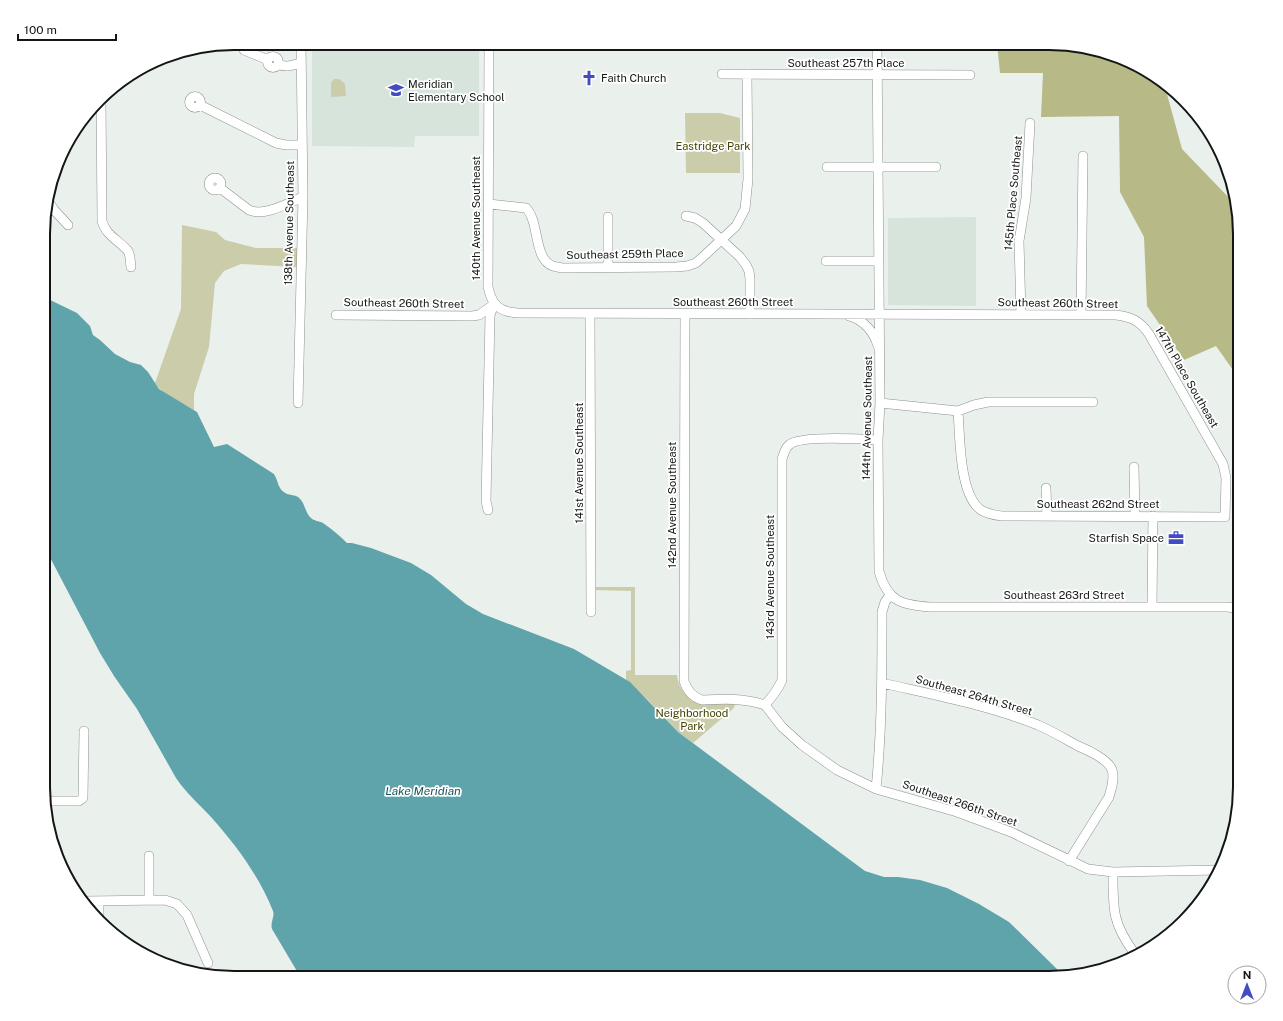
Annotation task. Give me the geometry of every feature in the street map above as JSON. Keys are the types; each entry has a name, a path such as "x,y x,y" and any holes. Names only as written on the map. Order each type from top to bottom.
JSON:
{"street":[{"path":"244,50 268,60 271,57 276,57 278,64 282,66 290,66 301,63"},
{"name":"138th Avenue Southeast","path":"298,402 303,198 301,50"},
{"name":"140th Avenue Southeast","path":"488,510 486,501 490,315 494,304 490,297 488,287 489,50"},
{"name":"144th Avenue Southeast","path":"877,50 880,314 880,403 878,440 879,571 882,582 890,595"},
{"name":"Southeast 257th Place","path":"722,74 970,75"},
{"path":"721,240 740,221 747,201 747,74"},
{"path":"200,105 276,143 286,145 302,145"},
{"path":"101,107 102,221 106,231 128,251 131,267"},
{"name":"145th Place Southeast","path":"1021,314 1019,241 1026,198 1030,123"},
{"path":"1081,315 1083,156"},
{"path":"827,166 936,167"},
{"path":"220,188 249,210 254,212 264,212 303,198"},
{"name":"Southeast 259th Place","path":"489,204 526,208 531,213 540,253 545,262 552,266 562,268 687,266 696,262 721,240"},
{"path":"52,208 68,225"},
{"path":"686,216 695,218 702,223 740,257 749,271 750,314"},
{"path":"608,217 608,267"},
{"path":"826,261 879,261"},
{"name":"Southeast 260th Street","path":"336,315 478,316 494,304 502,310 509,312 1116,315 1127,316 1136,320"},
{"name":"141st Avenue Southeast","path":"590,313 591,612"},
{"name":"142nd Avenue Southeast","path":"685,314 683,674 685,685 691,694 702,700 739,699 765,705"},
{"path":"840,314 860,320 869,329 876,340 880,354"},
{"name":"147th Place Southeast","path":"1136,320 1149,334 1223,464 1226,478 1225,517"},
{"path":"880,403 958,411 988,402 1093,402"},
{"name":"Southeast 262nd Street","path":"958,411 964,479 974,504 989,514 1002,516 1225,517"},
{"name":"143rd Avenue Southeast","path":"765,705 779,687 782,680 782,459 785,450 789,444 809,439 878,440"},
{"path":"1134,467 1135,516"},
{"path":"1046,488 1047,516"},
{"path":"1152,606 1153,516"},
{"path":"876,788 879,766 882,683 882,612 885,602 890,595"},
{"name":"Southeast 263rd Street","path":"890,595 900,602 912,606 930,607 1152,606 1233,608"},
{"name":"Southeast 264th Street","path":"882,683 954,699 1006,714 1039,726 1092,752 1106,762 1112,769 1113,776 1109,797 1069,861"},
{"name":"Southeast 266th Street","path":"765,705 782,727 802,745 837,770 876,788 957,812 1011,832 1088,869 1114,872 1213,870"},
{"path":"50,801 79,801 83,798 84,731"},
{"path":"149,856 149,900"},
{"path":"1114,872 1113,905 1116,923 1132,951"},
{"path":"90,901 164,900 177,904 188,915 208,963"},
{"path":"99,901 99,911"}],"shaded area":[{"name":"Meridian Elementary School","path":"312,50 479,50 479,136 415,136 414,147 312,146"},
{"path":"976,217 976,306 888,305 888,218"}],"green space":[{"path":"998,50 1061,50 1096,56 1119,64 1151,81 1167,93 1182,149 1229,198 1233,222 1233,370 1216,346 1184,360 1147,306 1144,237 1120,192 1119,116 1041,117 1043,73 1000,73"},
{"path":"334,79 339,79 345,84 346,96 331,97 331,83"},
{"name":"Eastridge Park","path":"685,113 720,113 740,118 740,173 686,173"},
{"path":"182,225 216,232 225,240 256,248 297,248 297,267 241,264 224,271 215,283 209,347 194,394 194,410 167,395 158,388 155,383 181,309"},
{"name":"Neighborhood Park","path":"594,587 635,587 635,675 677,675 682,690 690,698 702,702 735,703 734,708 693,743 678,732 649,701 626,680 626,671 631,670 631,591 594,590"}],"water":[{"name":"Lake Meridian","path":"50,300 77,313 90,326 93,335 115,354 130,362 141,365 148,372 159,389 197,412 214,447 227,444 274,474 281,490 287,494 297,496 311,518 326,525 347,543 371,548 411,563 431,575 466,604 483,614 574,649 630,682 678,732 865,871 884,877 920,880 947,888 979,904 1009,922 1059,971 297,971 272,929 273,911 254,873 211,817 188,794 176,778 137,709 100,653 50,557"}],"place":[{"name":"Faith Church","path":"589,78"},
{"name":"Meridian Elementary School","path":"396,90"},
{"name":"Starfish Space","path":"1176,538"}]}
